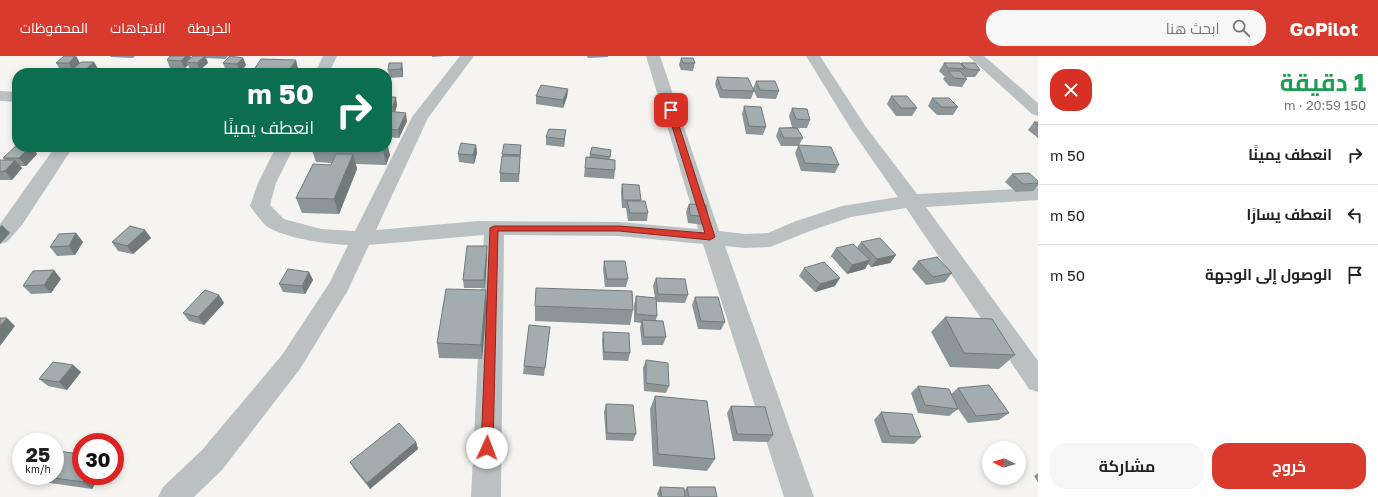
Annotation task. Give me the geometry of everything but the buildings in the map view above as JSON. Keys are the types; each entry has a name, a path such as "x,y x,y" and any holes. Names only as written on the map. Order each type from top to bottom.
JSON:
{"street":[{"path":"324,68 330,56"},
{"path":"173,497 212,460 291,362 339,286 420,117 467,56"},
{"path":"653,56 710,237 799,497"},
{"path":"813,56 859,129 1038,381"},
{"path":"975,56 1038,111"},
{"path":"0,96 12,97"},
{"path":"0,237 14,220 61,152"},
{"path":"282,152 267,183 260,206 277,224 321,236 361,239 442,231 494,228 619,228 745,241 770,240 803,226 849,211 911,201 1038,194"},
{"path":"486,497 494,228"}],"route":[{"path":"487,448 494,228 619,228 710,237 680,135 671,110"}]}
